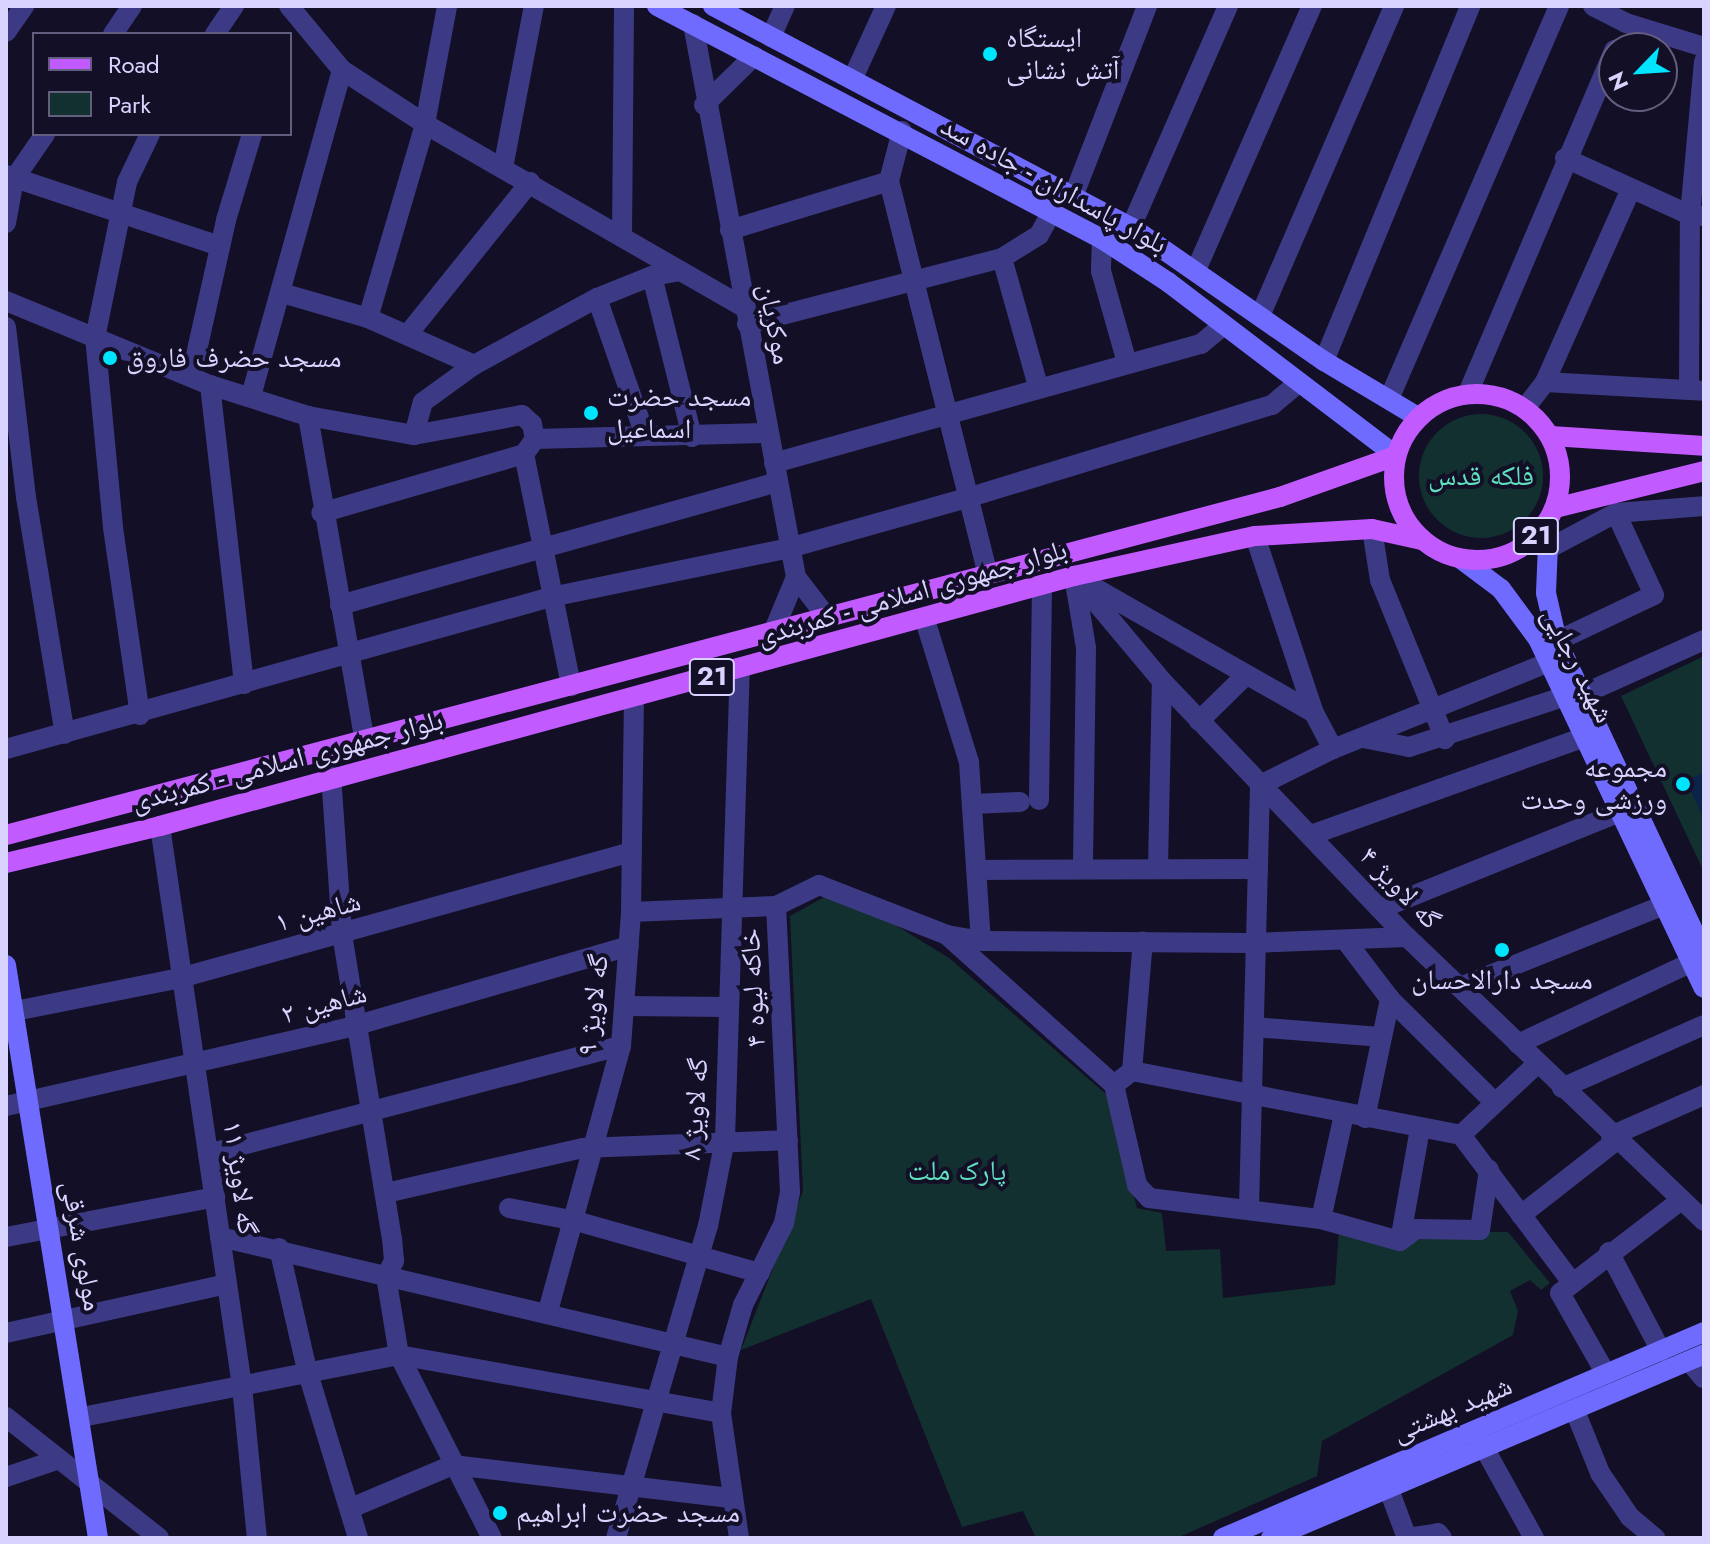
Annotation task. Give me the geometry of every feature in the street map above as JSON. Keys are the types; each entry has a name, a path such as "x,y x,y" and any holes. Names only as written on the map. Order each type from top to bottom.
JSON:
{"main road":[{"name":"بلوار پاسداران - جاده سد","path":"657,6 902,131 1102,239 1224,325 1396,456"},
{"name":"بلوار پاسداران - جاده سد","path":"713,6 1131,227 1324,361 1418,417"},
{"path":"931,149 944,128"},
{"path":"1422,540 1397,501 1396,456 1418,417 1441,401 1468,393 1508,399 1525,408 1551,436 1698,446 1699,471"},
{"name":"21","path":"1551,436 1559,459 1552,515"},
{"name":"بلوار جمهوری اسلامی - کمربندی","path":"6,835 364,738 571,686 987,571 1280,497 1396,456"},
{"name":"21","path":"1422,540 1461,559 1511,554 1552,515 1699,471"},
{"name":"شهید رجایی","path":"1552,515 1546,550 1546,593 1584,737 1664,905 1698,958"},
{"name":"بلوار جمهوری اسلامی - کمربندی","path":"6,863 160,826 331,775 740,670 1074,576 1255,536 1372,529 1422,540"},
{"name":"شهید رجایی","path":"1461,559 1501,589 1573,695 1698,958 1704,988"},
{"name":"مولوی شرقی","path":"6,965 94,1489 98,1538"},
{"name":"شهید بهشتی","path":"1271,1538 1388,1487 1606,1374 1704,1332"},
{"name":"شهید بهشتی","path":"1235,1535 1478,1439 1575,1411 1697,1358"}],"street":[{"path":"114,32 132,6"},
{"path":"216,32 234,6"},
{"path":"368,318 425,124 447,6"},
{"path":"503,168 534,6"},
{"path":"622,237 624,6"},
{"path":"771,37 785,6"},
{"path":"853,78 886,6"},
{"path":"1073,197 1147,6"},
{"path":"1131,227 1228,6"},
{"path":"1196,270 1312,6"},
{"path":"1260,316 1394,6"},
{"path":"1324,361 1470,6"},
{"path":"1389,399 1559,6"},
{"path":"1593,6 1626,23 1704,47"},
{"path":"6,32 16,9"},
{"path":"291,32 293,12"},
{"path":"293,12 342,70 425,124 680,271 744,315 1002,258 1039,235 1051,213"},
{"path":"1622,32 1626,23"},
{"name":"موکریان","path":"693,24 704,105 796,577"},
{"path":"704,105 754,56"},
{"path":"1545,382 1696,390 1697,216 1704,62"},
{"path":"251,396 342,70"},
{"path":"1468,393 1598,85"},
{"path":"902,131 889,181 909,278 987,571"},
{"path":"6,223 10,177 43,136"},
{"path":"140,715 113,527 95,338 127,182 149,136"},
{"path":"244,684 200,381 219,246 251,136"},
{"path":"1565,158 1630,191 1697,216"},
{"path":"10,177 122,218 219,246"},
{"path":"730,230 889,181"},
{"path":"408,334 530,182"},
{"path":"1525,408 1545,382 1630,191"},
{"path":"1102,239 1101,271 1127,363"},
{"path":"1002,258 1038,386"},
{"path":"414,435 423,402 474,365 597,298 652,276 680,271"},
{"path":"652,276 692,437"},
{"path":"282,293 368,318 474,365"},
{"path":"597,298 645,435"},
{"path":"6,301 200,381 308,416 414,435 522,415 532,424 530,446 541,548 571,686"},
{"path":"340,605 541,548 1038,386 1201,344 1224,325"},
{"path":"6,327 65,734"},
{"path":"6,749 140,715 551,597 789,548 967,498 1272,405 1299,382"},
{"path":"308,416 321,513 364,738"},
{"path":"321,513 530,446 645,435 692,437 767,433"},
{"path":"1546,550 1616,513 1704,506"},
{"path":"1557,641 1654,595 1616,513"},
{"path":"1372,529 1380,580 1445,739"},
{"path":"1255,536 1314,713 1333,749"},
{"path":"1074,576 1314,713"},
{"path":"1074,576 1086,648 1083,868"},
{"name":"گه لاویژ ۴","path":"1074,576 1162,681 1407,937 1704,1221"},
{"path":"774,630 796,577 826,616"},
{"path":"972,804 1029,801 1042,585"},
{"path":"925,620 969,762 981,941"},
{"path":"1363,738 1409,747 1445,739 1573,695 1704,640"},
{"path":"1249,1207 1253,943 1260,785 1333,749 1549,662"},
{"name":"گه لاویژ ۸","path":"616,1538 653,1402 699,1258 725,1139 740,670"},
{"path":"1199,721 1246,675"},
{"path":"1158,868 1162,681"},
{"name":"گه لاویژ ۹","path":"548,1311 576,1221 591,1150 621,1046 631,912 634,698"},
{"path":"1311,835 1584,737"},
{"path":"331,775 342,934 354,1026 386,1193 394,1261 386,1276 399,1355 492,1538"},
{"path":"1380,909 1620,812"},
{"name":"گه لاویژ ۱۱","path":"160,826 242,1386 257,1538"},
{"name":"شاهین ۱","path":"15,1011 180,978 632,852"},
{"path":"977,870 1258,869"},
{"name":"خاکه لیوه ۴","path":"739,1538 730,1498 721,1413 728,1357 743,1305 784,1223 790,1192 776,906 819,885 947,935 1114,1085"},
{"path":"1460,987 1664,905"},
{"path":"631,912 776,906"},
{"path":"947,935 981,941 1253,943 1407,937"},
{"path":"1143,941 1132,1071 1114,1085 1137,1185 1149,1198 1249,1207 1321,1219 1400,1241"},
{"path":"1346,941 1390,999 1494,1102"},
{"name":"شاهین ۲","path":"6,1106 196,1066 354,1026 629,946"},
{"path":"1518,1044 1698,958"},
{"path":"1365,1118 1390,999"},
{"path":"624,1006 729,1007"},
{"path":"1562,1088 1704,1025"},
{"path":"1254,1027 1380,1037"},
{"path":"208,1154 621,1046"},
{"path":"1461,1135 1538,1063"},
{"path":"1132,1071 1461,1135 1521,1215 1565,1287 1606,1374"},
{"path":"1521,1215 1614,1138 1704,1095"},
{"path":"1321,1219 1344,1114"},
{"path":"1400,1241 1420,1129"},
{"path":"386,1193 591,1150 725,1139 788,1140"},
{"path":"1400,1241 1416,1229 1480,1230 1489,1170"},
{"path":"6,1237 215,1197"},
{"path":"1565,1287 1681,1200"},
{"path":"509,1208 576,1221 760,1273"},
{"path":"220,1237 548,1311 728,1357"},
{"path":"279,1248 307,1370 358,1538"},
{"path":"1609,1252 1661,1351"},
{"path":"6,1333 67,1322 227,1284"},
{"path":"82,1417 307,1370 399,1355 721,1413"},
{"path":"1697,1358 1704,1379"},
{"path":"1575,1411 1600,1473 1640,1534"},
{"path":"10,1426 159,1538"},
{"path":"1478,1439 1534,1538"},
{"path":"6,1477 56,1460"},
{"path":"351,1508 453,1465 730,1498"},
{"path":"1388,1487 1407,1538 1438,1533 1442,1538"}],"green space":[{"name":"فلکه قدس","path":"1481,414 1505,419 1524,433 1538,452 1543,476 1538,500 1524,519 1505,533 1481,538 1457,533 1438,519 1424,500 1419,476 1424,452 1438,433 1457,419"},
{"name":"مجموعه ورزشی وحدت","path":"1704,656 1704,872 1621,696"},
{"name":"پارک ملت","path":"826,896 879,915 949,958 1106,1094 1137,1208 1162,1213 1166,1251 1220,1249 1223,1298 1335,1285 1339,1230 1508,1232 1550,1283 1541,1290 1530,1280 1510,1291 1518,1311 1513,1335 1322,1441 1317,1476 1177,1538 1036,1538 1023,1511 962,1527 871,1299 741,1350 803,1191 790,916"}],"water":[{"path":"1704,772 1704,819 1686,781"}],"place":[{"name":"ایستگاه آتش نشانی","path":"990,54"},
{"name":"مسجد حضرف فاروق","path":"110,358"},
{"name":"مسجد حضرت اسماعیل","path":"591,413"},
{"name":"مجموعه ورزشی وحدت","path":"1683,784"},
{"name":"مسجد دارالاحسان","path":"1502,950"},
{"name":"مسجد حضرت ابراهیم","path":"500,1513"}]}
